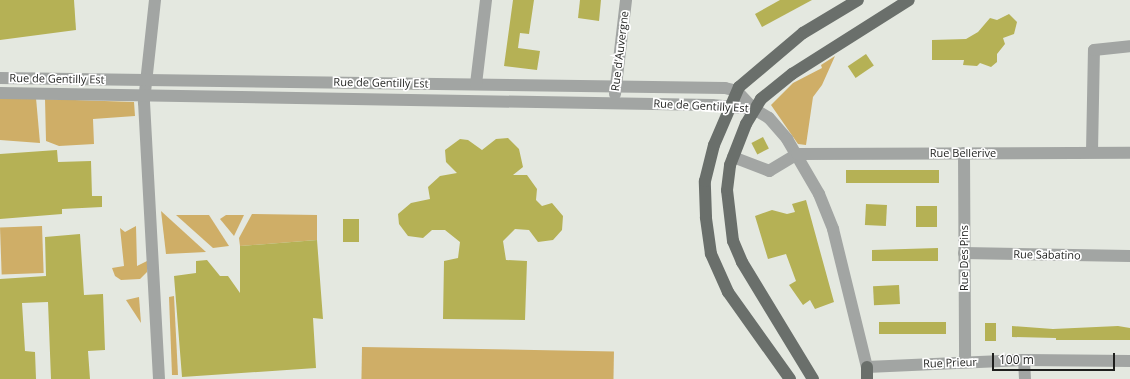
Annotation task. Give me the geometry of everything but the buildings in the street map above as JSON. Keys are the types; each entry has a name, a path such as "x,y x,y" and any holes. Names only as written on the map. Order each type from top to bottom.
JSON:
{"main road":[{"path":"790,379 728,292 711,254 706,217 705,181 714,144 737,91 761,66 803,33 858,0"},
{"path":"813,379 742,262 733,241 727,190 733,157 754,109 761,99 792,74 909,0"}],"street":[{"path":"155,0 144,98 159,379"},
{"path":"476,84 486,0"},
{"name":"Rue d'Auvergne","path":"614,103 626,0"},
{"path":"1092,152 1094,50 1130,46"},
{"name":"Rue de Gentilly Est","path":"0,78 616,86 725,88 737,91 754,109 769,118 797,154 820,194 833,229 867,373"},
{"path":"26,79 26,94"},
{"name":"Rue de Gentilly Est","path":"0,93 144,98 730,105 754,109"},
{"name":"Rue Bellerive","path":"797,154 1130,152"},
{"name":"Rue Des Pins","path":"964,153 965,362"},
{"path":"733,157 769,171 797,154"},
{"name":"Rue Sabatino","path":"964,254 1130,256"},
{"path":"1024,360 1025,379"},
{"name":"Rue Prieur","path":"867,373 965,362 1024,360 1130,361"}],"shaded area":[{"path":"835,56 822,85 813,97 806,145 798,144 771,105 793,83 822,68 821,65"},
{"path":"36,98 40,143 0,140 0,99"},
{"path":"45,99 134,102 135,116 93,119 94,144 59,146 46,141"},
{"path":"161,211 206,252 166,254"},
{"path":"252,214 317,215 317,240 240,246 239,238"},
{"path":"176,215 209,215 229,246 213,248"},
{"path":"226,215 244,215 234,236 220,219"},
{"path":"42,226 44,273 2,274 0,227"},
{"path":"136,226 137,266 147,261 147,272 140,279 121,280 115,276 112,268 124,266 120,228 125,232"},
{"path":"174,296 178,375 172,375 169,297"},
{"path":"139,297 141,323 126,300"},
{"path":"362,347 614,351 613,379 361,379"}]}
